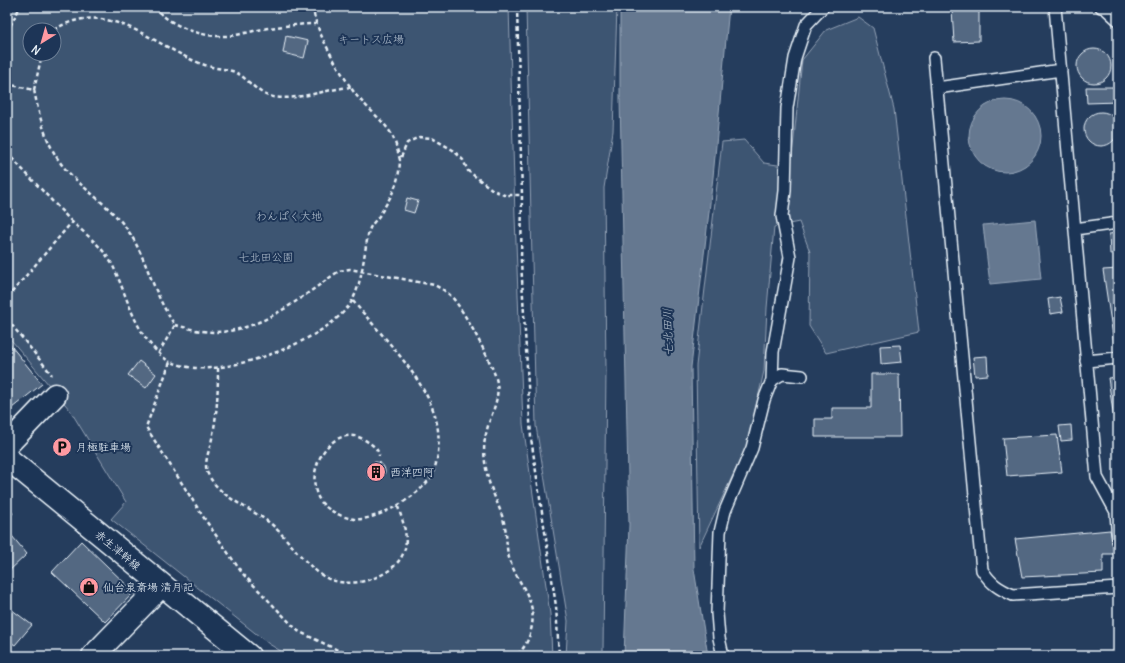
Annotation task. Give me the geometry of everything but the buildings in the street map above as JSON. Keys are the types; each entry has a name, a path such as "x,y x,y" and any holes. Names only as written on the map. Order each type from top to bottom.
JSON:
{"street":[{"path":"7,445 56,395"},
{"name":"赤生津幹線","path":"7,458 161,586 249,656"},
{"path":"93,656 161,586"}],"lane":[{"path":"723,656 719,638 718,613 720,532 724,511 752,448 764,400 772,380 772,352 790,257 782,216 785,191 787,108 794,58 806,25 823,7"},
{"path":"1055,7 1097,477 1117,512 1118,542"},
{"path":"1101,7 1105,8 1118,20"},
{"path":"934,58 982,570 990,582 998,589 1014,595 1118,588"},
{"path":"937,88 1060,70"},
{"path":"1074,229 1118,223"},
{"path":"1086,361 1118,358"},
{"path":"772,380 782,374 802,376"}],"path":[{"path":"7,32 20,7"},
{"path":"154,7 172,22 190,30 209,35 223,36 269,28 315,24"},
{"path":"7,153 72,222 97,244 113,266 135,321 158,354 170,362 196,368 218,368 256,360 287,348 316,332 332,321 353,301 362,271 370,229 396,188 399,177 400,160 395,142 388,129 351,87 315,24 314,7"},
{"path":"517,7 522,195 521,261 531,438 556,606 559,656"},
{"path":"62,24 69,19 83,15"},
{"path":"134,25 187,58 213,68 226,69 237,73 264,94 272,97 294,96 334,88 351,87"},
{"path":"40,62 34,90 45,133 60,162 70,175 125,225 150,273 162,306 175,325 202,331 224,331 242,328 267,318 339,271 350,269 434,285 444,290 460,309 495,375 498,386 498,399 486,433 484,449 485,464 489,482 506,528 508,555 532,606 534,619 525,645 516,656"},
{"path":"7,84 34,90"},
{"path":"400,160 407,143 419,137 432,138 453,150 463,160 468,171 493,190 504,194 522,195"},
{"path":"7,298 72,222"},
{"path":"353,301 419,382 432,406 437,425 439,444 432,474 421,490 411,498 361,519 332,512 322,503 315,492 315,471 323,451 332,442 342,437 353,436 363,438 371,444 379,453 379,456"},
{"path":"7,319 61,387 56,395"},
{"path":"158,354 175,325"},
{"path":"170,362 146,427 160,450 242,573 298,630 350,656"},
{"path":"218,368 215,428 206,464 207,471 223,492 271,524 303,559 320,574 337,582 363,583 389,571 399,560 405,549 406,532 398,504"}],"green space":[{"name":"七北田公園","path":"7,7 509,7 523,424 550,614 552,656 289,656 269,644 111,519 126,502 70,410 7,335"},
{"path":"526,7 617,7 613,131 604,188 606,370 603,652 584,656 566,656 568,621 536,426"},
{"path":"858,17 873,28 894,109 919,332 826,353 809,326 810,252 799,222 774,227 767,308 764,371 748,443 699,547 696,366 722,142 744,140 764,163 791,167 802,60 826,30"}],"water":[{"name":"七北田川","path":"620,7 729,7 713,177 691,367 694,569 708,656 624,656 629,525 620,99"},
{"path":"1005,100 1025,106 1035,116 1041,136 1035,156 1025,166 1005,172 985,166 975,156 969,136 975,116 985,106"},
{"path":"1035,220 1041,279 990,284 983,225"}],"place":[{"name":"月極駐車場","path":"62,447"},
{"name":"西洋四阿","path":"376,472"},
{"name":"仙台泉斎場 清月記","path":"89,587"}],"park label":[{"name":"キートス広場","path":"371,39"},
{"name":"わんぱく大地","path":"289,216"}]}
